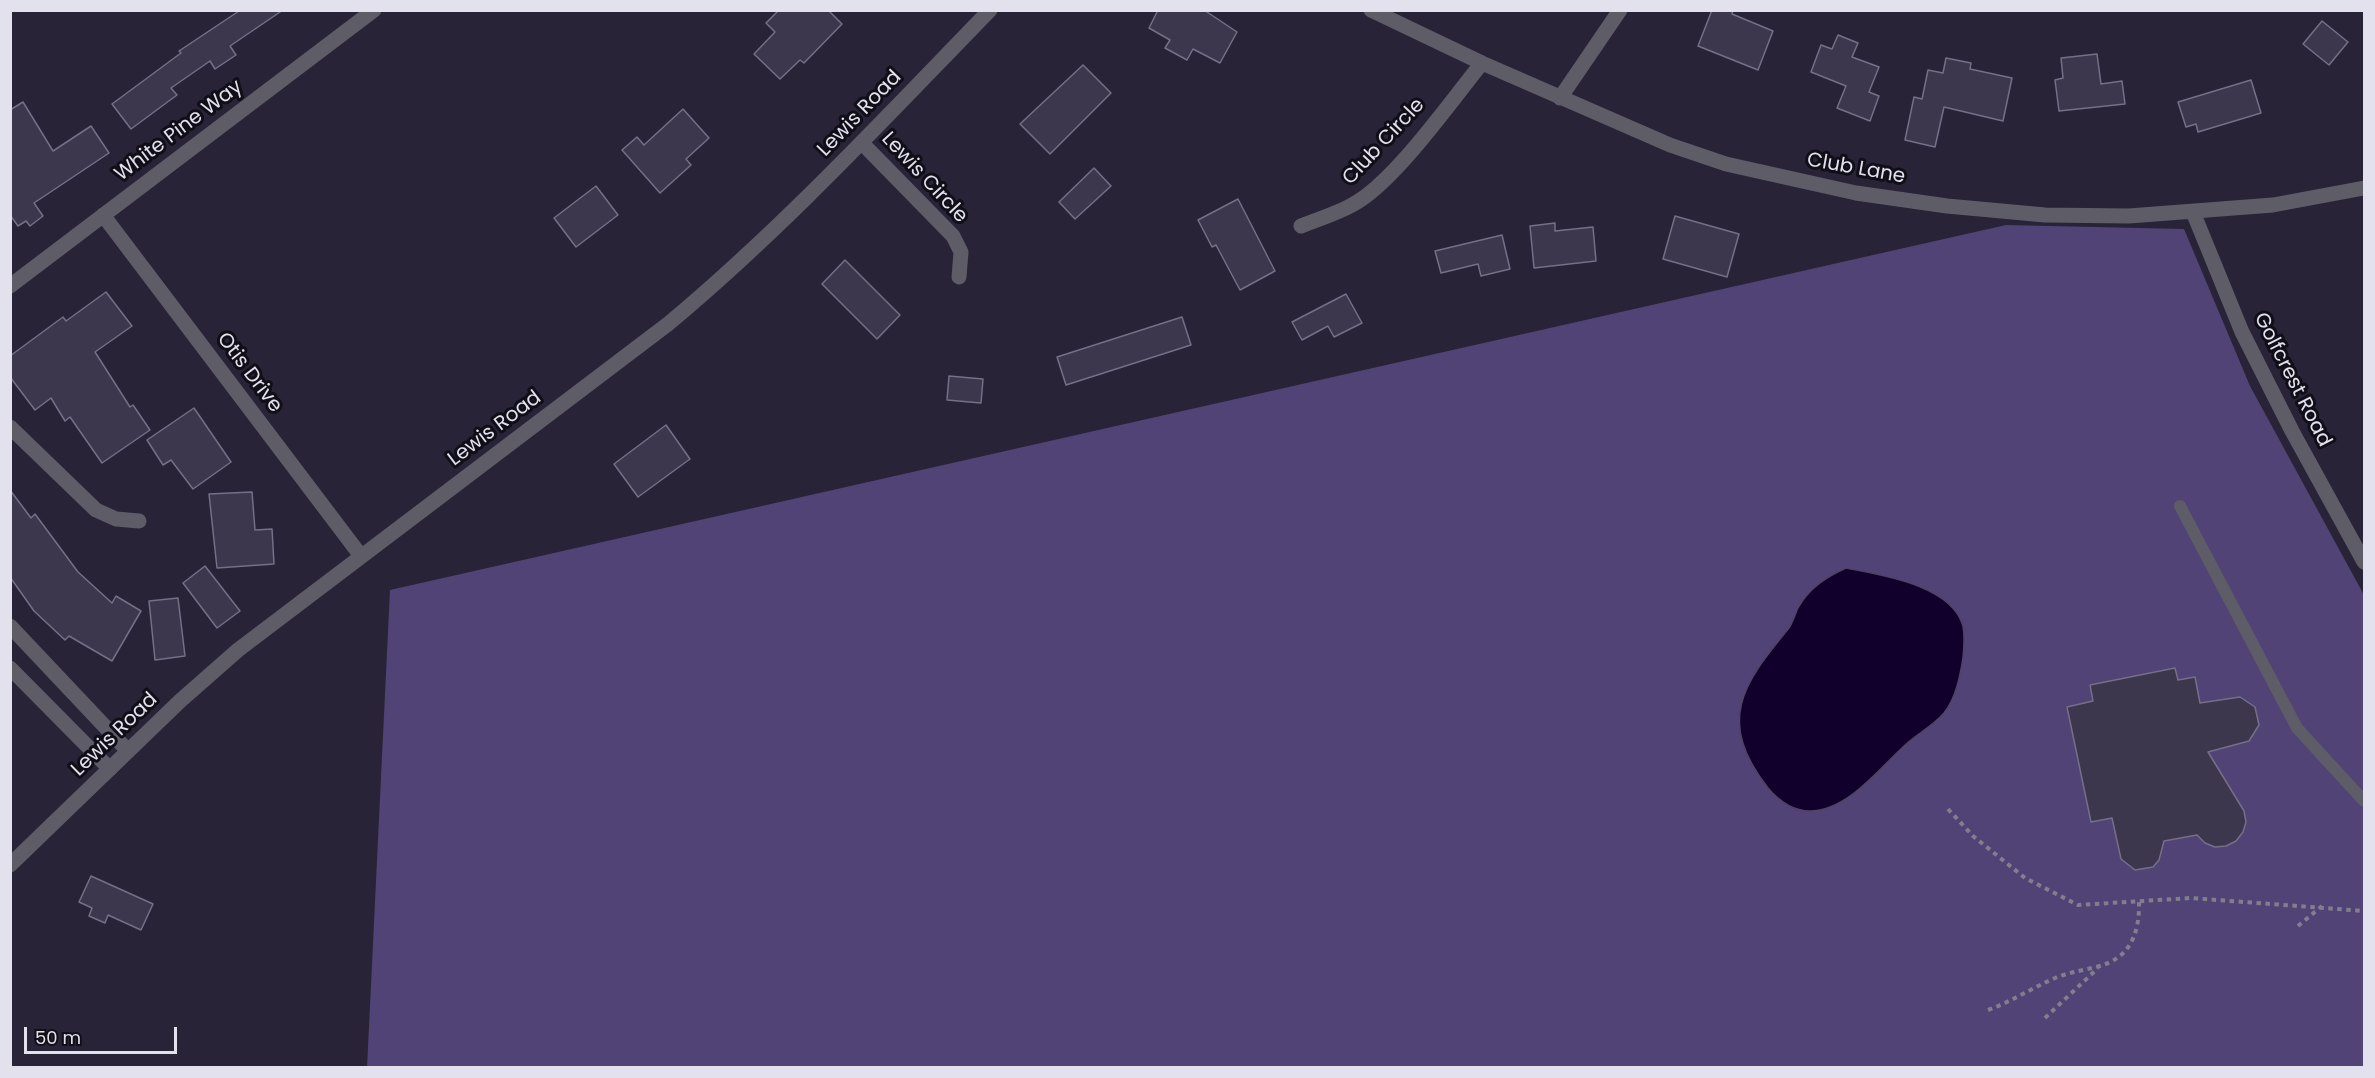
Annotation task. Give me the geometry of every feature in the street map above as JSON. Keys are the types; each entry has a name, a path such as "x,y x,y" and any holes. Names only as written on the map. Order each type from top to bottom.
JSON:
{"street":[{"name":"White Pine Way","path":"10,286 374,10"},
{"name":"Lewis Road","path":"10,865 128,751 238,650 668,324 770,235 990,10"},
{"name":"Club Lane","path":"1371,10 1482,63 1670,145 1726,164 1856,193 1947,206 2045,214 2129,216 2273,205 2364,188"},
{"path":"1560,98 1620,10"},
{"name":"Club Circle","path":"1301,226 1352,205 1370,193 1415,144 1482,63"},
{"name":"Lewis Circle","path":"862,142 953,236 961,252 959,277"},
{"name":"Golfcrest Road","path":"2193,212 2242,332 2292,431 2364,562"},
{"name":"Otis Drive","path":"104,215 361,556"},
{"path":"10,427 96,510 116,519 139,521"},
{"path":"10,626 128,751"},
{"path":"10,668 110,769"}],"lane":[{"path":"2181,506 2297,728 2364,801"}],"path":[{"path":"1948,809 1996,856 2025,878 2053,895 2078,905 2191,898 2323,906 2364,911"},
{"path":"1988,1010 2058,976 2098,967 2115,958 2136,938 2140,918 2139,900"},
{"path":"2298,926 2323,906"},
{"path":"2045,1018 2098,967"}],"shaded area":[{"path":"2006,225 2184,229 2250,386 2364,595 2364,1067 367,1068 390,590"},
{"path":"1846,568 1914,584 1945,601 1956,612 1963,626 1962,665 1952,701 1939,718 1907,743 1849,797 1824,809 1803,811 1786,804 1777,797 1752,764 1743,743 1739,723 1741,704 1748,686 1772,648 1789,628 1802,601 1819,584"}],"building":[{"path":"283,10 230,46 236,55 215,69 210,61 171,88 177,95 131,129 112,104 181,53 179,51 239,11"},
{"path":"779,10 828,10 842,24 804,63 800,60 780,79 754,54 775,32 766,23"},
{"path":"1158,10 1204,10 1237,32 1220,63 1193,49 1187,60 1165,48 1170,40 1149,28"},
{"path":"1712,10 1733,10 1732,14 1773,31 1758,70 1698,46"},
{"path":"2322,21 2348,42 2329,65 2303,44"},
{"path":"1838,35 1858,43 1852,57 1879,67 1869,92 1879,96 1870,121 1837,108 1846,86 1811,72 1821,45 1832,49"},
{"path":"2097,54 2101,84 2122,81 2125,104 2059,111 2055,80 2063,78 2061,58"},
{"path":"1946,58 1971,63 1970,69 2012,78 2003,121 1944,107 1935,147 1905,140 1914,97 1922,99 1928,70 1943,73"},
{"path":"1083,65 1111,93 1050,154 1020,124"},
{"path":"2251,80 2261,113 2198,132 2196,124 2186,127 2178,102"},
{"path":"23,102 53,151 91,126 109,153 34,203 43,216 30,226 26,221 18,226 10,215 10,110"},
{"path":"683,109 709,138 686,159 691,165 660,193 622,150 637,137 644,145"},
{"path":"1094,168 1111,186 1075,219 1059,202"},
{"path":"596,186 618,215 576,247 554,218"},
{"path":"1238,199 1275,271 1240,290 1216,245 1212,247 1198,220"},
{"path":"1675,216 1739,234 1727,277 1663,259"},
{"path":"1555,223 1555,231 1593,227 1596,261 1534,268 1530,226"},
{"path":"1502,235 1510,269 1481,276 1478,264 1441,273 1435,251"},
{"path":"845,260 900,315 877,339 822,284"},
{"path":"106,292 132,326 95,352 130,407 133,405 150,430 102,463 70,417 65,421 51,398 35,410 10,377 10,356 63,317 66,321"},
{"path":"1346,294 1362,323 1334,337 1328,326 1302,340 1292,322"},
{"path":"1182,317 1191,345 1066,385 1057,357"},
{"path":"949,376 983,379 981,403 947,400"},
{"path":"194,408 231,462 193,489 171,460 163,465 147,440"},
{"path":"666,425 690,459 638,497 614,464"},
{"path":"10,490 31,518 35,514 78,572 112,603 116,596 141,611 112,661 69,636 65,640 34,611 10,577"},
{"path":"252,492 255,530 272,529 274,564 217,568 209,494"},
{"path":"205,566 240,611 217,628 183,583"},
{"path":"178,598 185,656 155,660 149,601"},
{"path":"2175,668 2178,680 2195,677 2200,703 2240,697 2255,707 2259,725 2249,741 2208,752 2244,811 2246,822 2243,832 2236,841 2226,846 2215,847 2205,843 2197,835 2164,841 2159,860 2153,867 2135,870 2121,859 2112,818 2091,822 2067,707 2093,701 2090,685"},
{"path":"91,876 153,904 141,930 108,915 105,923 89,916 92,908 79,902"}]}
